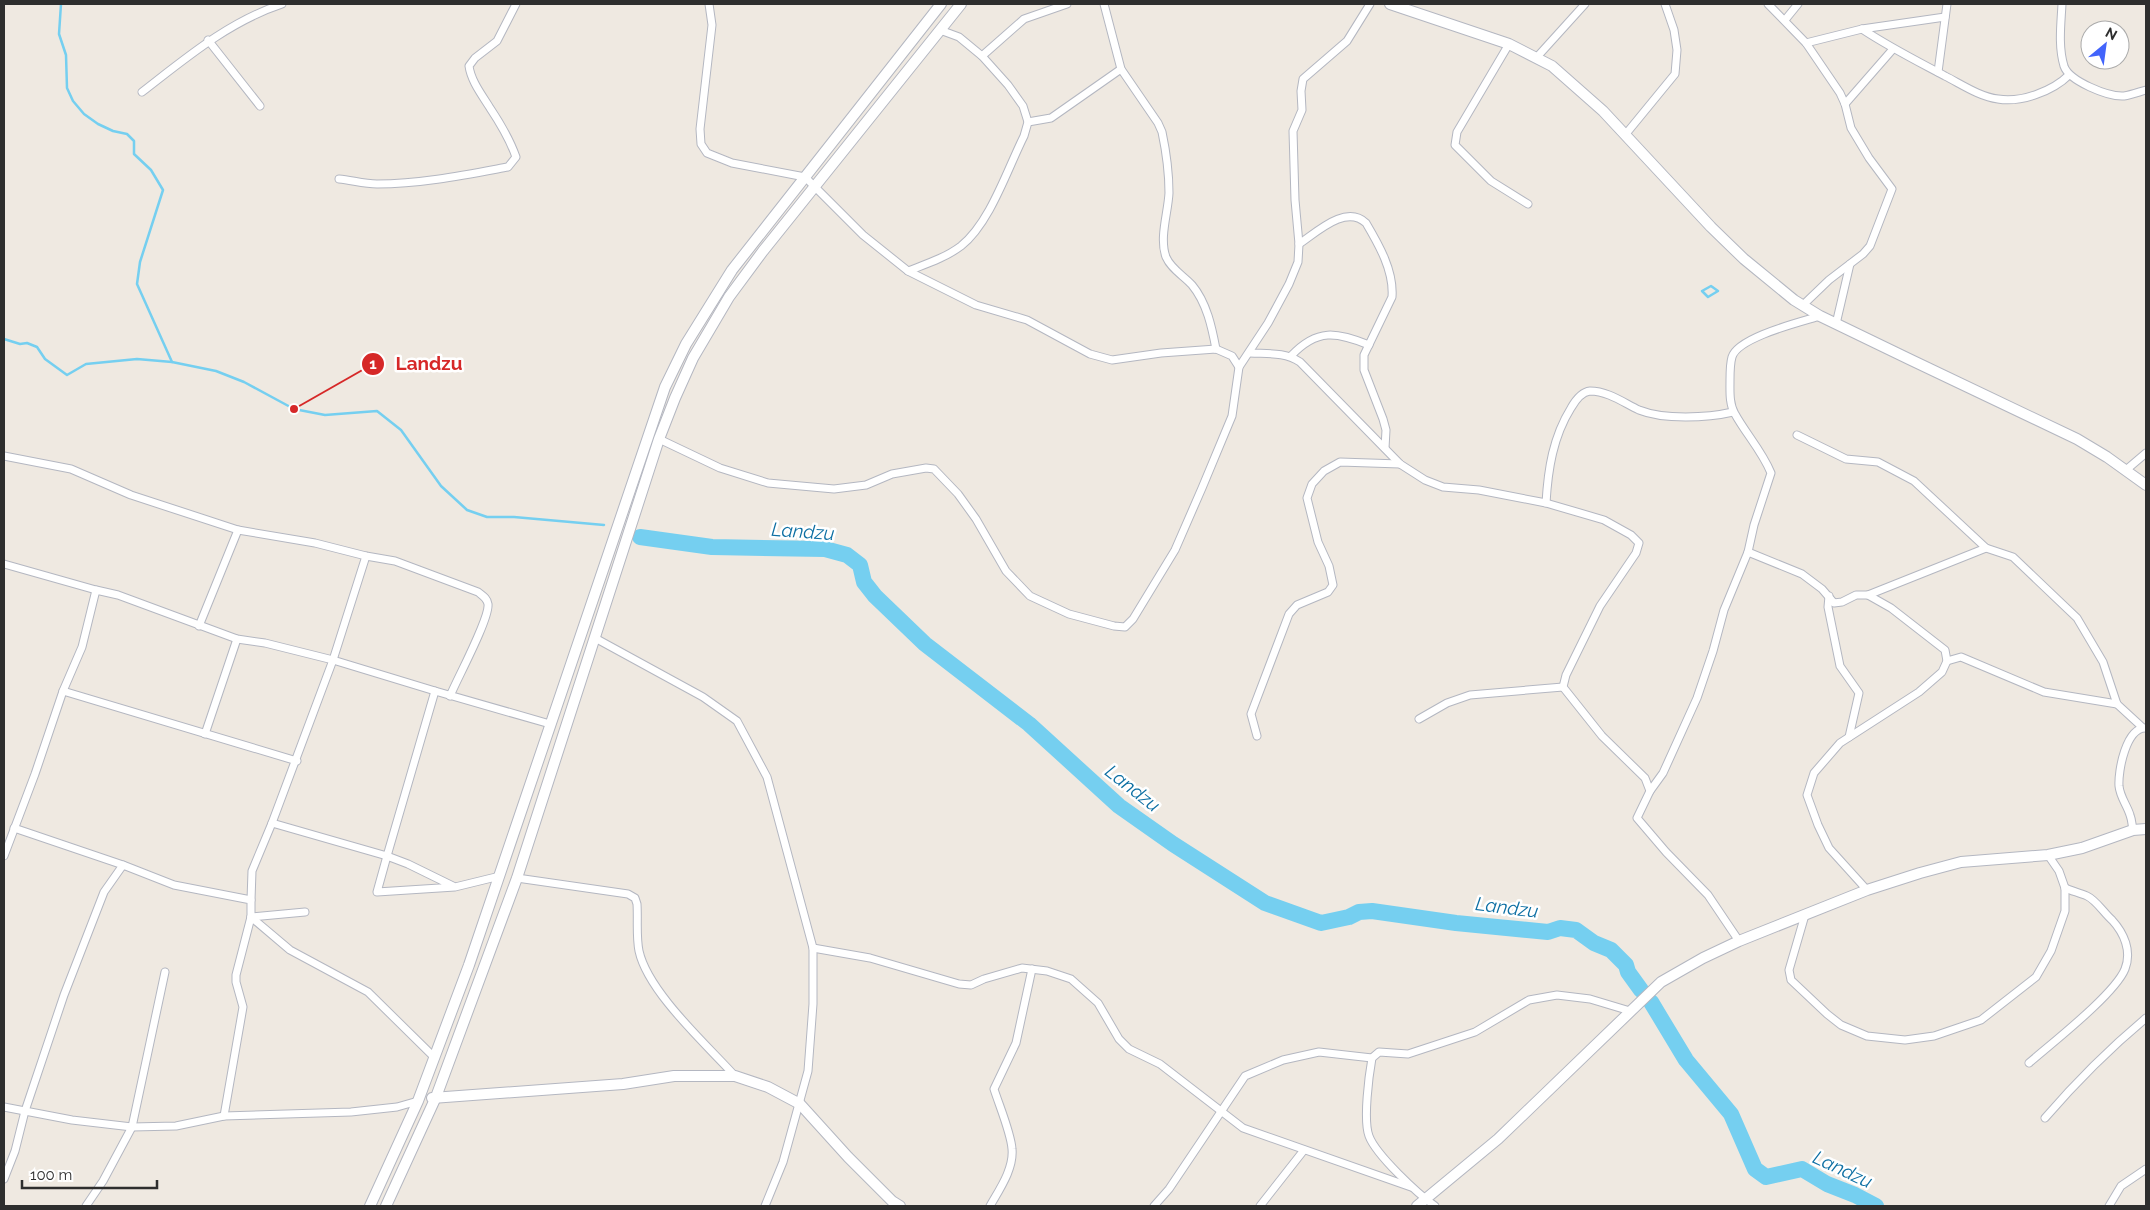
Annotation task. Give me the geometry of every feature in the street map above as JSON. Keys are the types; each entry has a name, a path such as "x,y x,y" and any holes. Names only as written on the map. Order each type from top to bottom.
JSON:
{"street":[{"path":"142,92 208,40 258,12 282,4"},
{"path":"339,179 375,184 416,181 508,167 513,163 516,157 513,149 473,79 469,66 497,41 516,4"},
{"path":"709,4 712,25 700,129 701,144 707,153 732,163 805,177 862,235 908,271 976,305 1027,320 1090,354 1112,360 1161,353 1216,349 1232,356 1239,367"},
{"path":"370,1206 418,1101 500,876 665,387 706,309 732,270 941,4"},
{"path":"386,1206 436,1097 516,878 659,439 693,358 729,297 961,4"},
{"path":"982,56 1024,19 1067,4"},
{"path":"1104,4 1121,69 1158,123 1162,132 1169,190 1168,214 1164,234 1166,258 1192,286 1200,298 1211,324 1216,349"},
{"path":"659,439 720,468 768,483 834,489 866,485 892,474 926,468 934,469 958,494 976,519 1006,571 1030,596 1068,614 1125,627 1133,619 1175,550 1232,416 1239,367 1250,353 1289,284 1298,262 1299,244 1295,200 1294,131 1302,110 1301,91 1303,79 1347,41 1370,4"},
{"path":"1390,4 1509,44 1537,56 1574,83 1731,246 1772,283 1803,306 1836,324 2077,439 2146,485"},
{"path":"1537,56 1585,4"},
{"path":"1625,135 1676,74 1677,50 1674,30 1665,4"},
{"path":"1768,4 1806,43 1845,104 1851,128 1869,158 1892,189 1870,246 1863,254 1829,280 1803,306"},
{"path":"1785,20 1798,4"},
{"path":"1938,72 1948,4"},
{"path":"2062,4 2063,59 2069,75 2089,86 2115,95 2124,96 2146,90"},
{"path":"1806,43 1862,29 1945,17"},
{"path":"1862,29 1893,49 1964,86 1997,99 2025,97 2060,83 2069,75"},
{"path":"908,271 937,260 960,246 980,228 1024,136 1028,122 1023,106 982,56 959,37 940,30"},
{"path":"208,40 260,106"},
{"path":"1509,44 1488,76 1457,132 1455,145 1491,181 1528,204"},
{"path":"1845,104 1893,49"},
{"path":"1028,122 1051,118 1121,69"},
{"path":"1299,244 1339,218 1352,216 1360,218 1366,223 1388,267 1393,288 1390,304 1363,361 1364,370 1386,430 1385,448"},
{"path":"1836,324 1850,264"},
{"path":"1739,941 1708,896 1637,818 1650,791 1663,773 1697,698 1713,651 1724,610 1748,552 1754,525 1771,473 1766,461 1733,412 1730,400 1732,357 1737,348 1778,329 1820,316"},
{"path":"1291,356 1298,348 1310,340 1327,335 1346,336 1369,345"},
{"path":"1250,353 1291,356 1320,381 1400,464 1425,480 1443,487 1479,490 1546,502 1604,520 1631,535 1639,542 1636,553 1600,606 1566,676 1563,687"},
{"path":"1546,502 1553,448 1564,419 1582,394 1588,391 1600,392 1639,410 1656,414 1716,416 1733,412"},
{"path":"1797,435 1846,459 1878,462 1914,481 1986,548 2013,557 2077,618 2103,662 2116,704"},
{"path":"2126,470 2146,453"},
{"path":"4,456 71,469 132,495 238,530 315,543 395,561 465,587 485,597 488,606 483,624 450,696"},
{"path":"1257,736 1251,714 1289,614 1296,605 1328,592 1333,584 1329,566 1318,542 1306,498 1312,484 1324,471 1340,462 1400,464"},
{"path":"199,626 238,530"},
{"path":"1748,552 1802,574 1822,588 1834,603 1842,602 1856,595 1868,595 1986,548"},
{"path":"224,1116 243,1007 236,975 251,917 252,871 297,761 333,660 366,556"},
{"path":"4,564 118,595 237,639 265,643 333,660 550,724"},
{"path":"4,856 63,691 82,647 96,590"},
{"path":"1867,890 1829,848 1818,825 1807,795 1814,773 1828,756 1849,737 1920,692 1942,672 1947,661 1945,650 1891,608 1868,595"},
{"path":"1829,596 1828,607 1840,666 1859,693 1849,737"},
{"path":"595,638 703,697 737,721 767,777 813,948 813,1004 808,1071 783,1162 765,1206"},
{"path":"205,734 237,639"},
{"path":"1947,661 1961,657 2044,692 2116,704 2144,728 2132,735 2121,765 2119,788 2130,814 2133,830"},
{"path":"1419,719 1447,703 1470,695 1563,687"},
{"path":"1563,687 1602,736 1645,778 1650,791"},
{"path":"63,691 297,761"},
{"path":"434,691 377,892 454,887 500,876"},
{"path":"272,824 387,856 408,864 454,887"},
{"path":"14,828 174,885 251,900"},
{"path":"1417,1206 1498,1139 1661,982 1739,941 1867,890 1961,862 2048,855 2082,848 2133,830 2146,829"},
{"path":"1805,915 1789,970 1791,980 1841,1025 1866,1036 1905,1040 1934,1036 1981,1020 2036,977 2051,951 2065,911 2065,888 2059,871 2048,855"},
{"path":"4,1179 15,1151 25,1111 64,995 104,892 123,866"},
{"path":"516,878 628,894 635,898 637,904 639,950 649,976 668,1002 735,1076"},
{"path":"2029,1063 2079,1020 2111,988 2124,971 2127,963 2128,946 2118,926 2088,897 2065,888"},
{"path":"251,917 305,912"},
{"path":"251,917 290,950 368,992 434,1058"},
{"path":"813,948 870,958 959,984 971,985 984,979 1022,968 1047,971 1071,979 1098,1003 1119,1039 1129,1049 1160,1064 1243,1128 1411,1187"},
{"path":"990,1206 1003,1183 1011,1161 1012,1148 994,1089 1016,1043 1032,969"},
{"path":"86,1206 103,1181 132,1127 165,972"},
{"path":"1436,1206 1411,1187 1376,1148 1368,1135 1368,1083 1372,1058 1379,1052 1408,1054 1474,1032 1529,1000 1557,995 1590,999 1630,1011"},
{"path":"2045,1118 2098,1060 2146,1018"},
{"path":"1154,1206 1179,1174 1245,1076 1283,1060 1319,1052 1372,1058"},
{"path":"4,1107 72,1120 132,1127 184,1126 224,1116 351,1112 397,1107 436,1097 623,1084 674,1076 735,1076 768,1086 800,1104 848,1157 892,1201 900,1206"},
{"path":"1260,1206 1304,1150"},
{"path":"2109,1206 2112,1198 2122,1186 2146,1169"}],"waterway":[{"path":"61,4 59,34 66,55 67,88 73,101 84,114 98,124 113,131 127,134 134,141 134,154 151,170 163,190 140,262 137,284 172,362"},
{"path":"1711,286 1718,291 1708,297 1702,291 1711,286"},
{"name":"Landzu","path":"4,339 20,344 27,343 37,347 45,359 67,375 86,364 137,359 172,362 216,371 244,382 294,409 325,415 377,411 401,430 441,486 467,510 487,517 514,517 604,525"},
{"name":"Landzu","path":"640,537 712,547 825,549 847,555 860,565 864,582 875,596 925,644 1029,724 1119,806 1173,844 1265,903 1321,923 1349,917 1359,912 1372,911 1456,923 1548,932 1560,928 1576,930 1594,943 1611,950 1626,965 1628,972 1641,990"},
{"name":"Landzu","path":"1651,1002 1686,1060 1731,1114 1755,1169 1766,1177 1802,1169 1827,1184 1876,1206"}],"place":[{"name":"Landzu","path":"294,409"}]}
